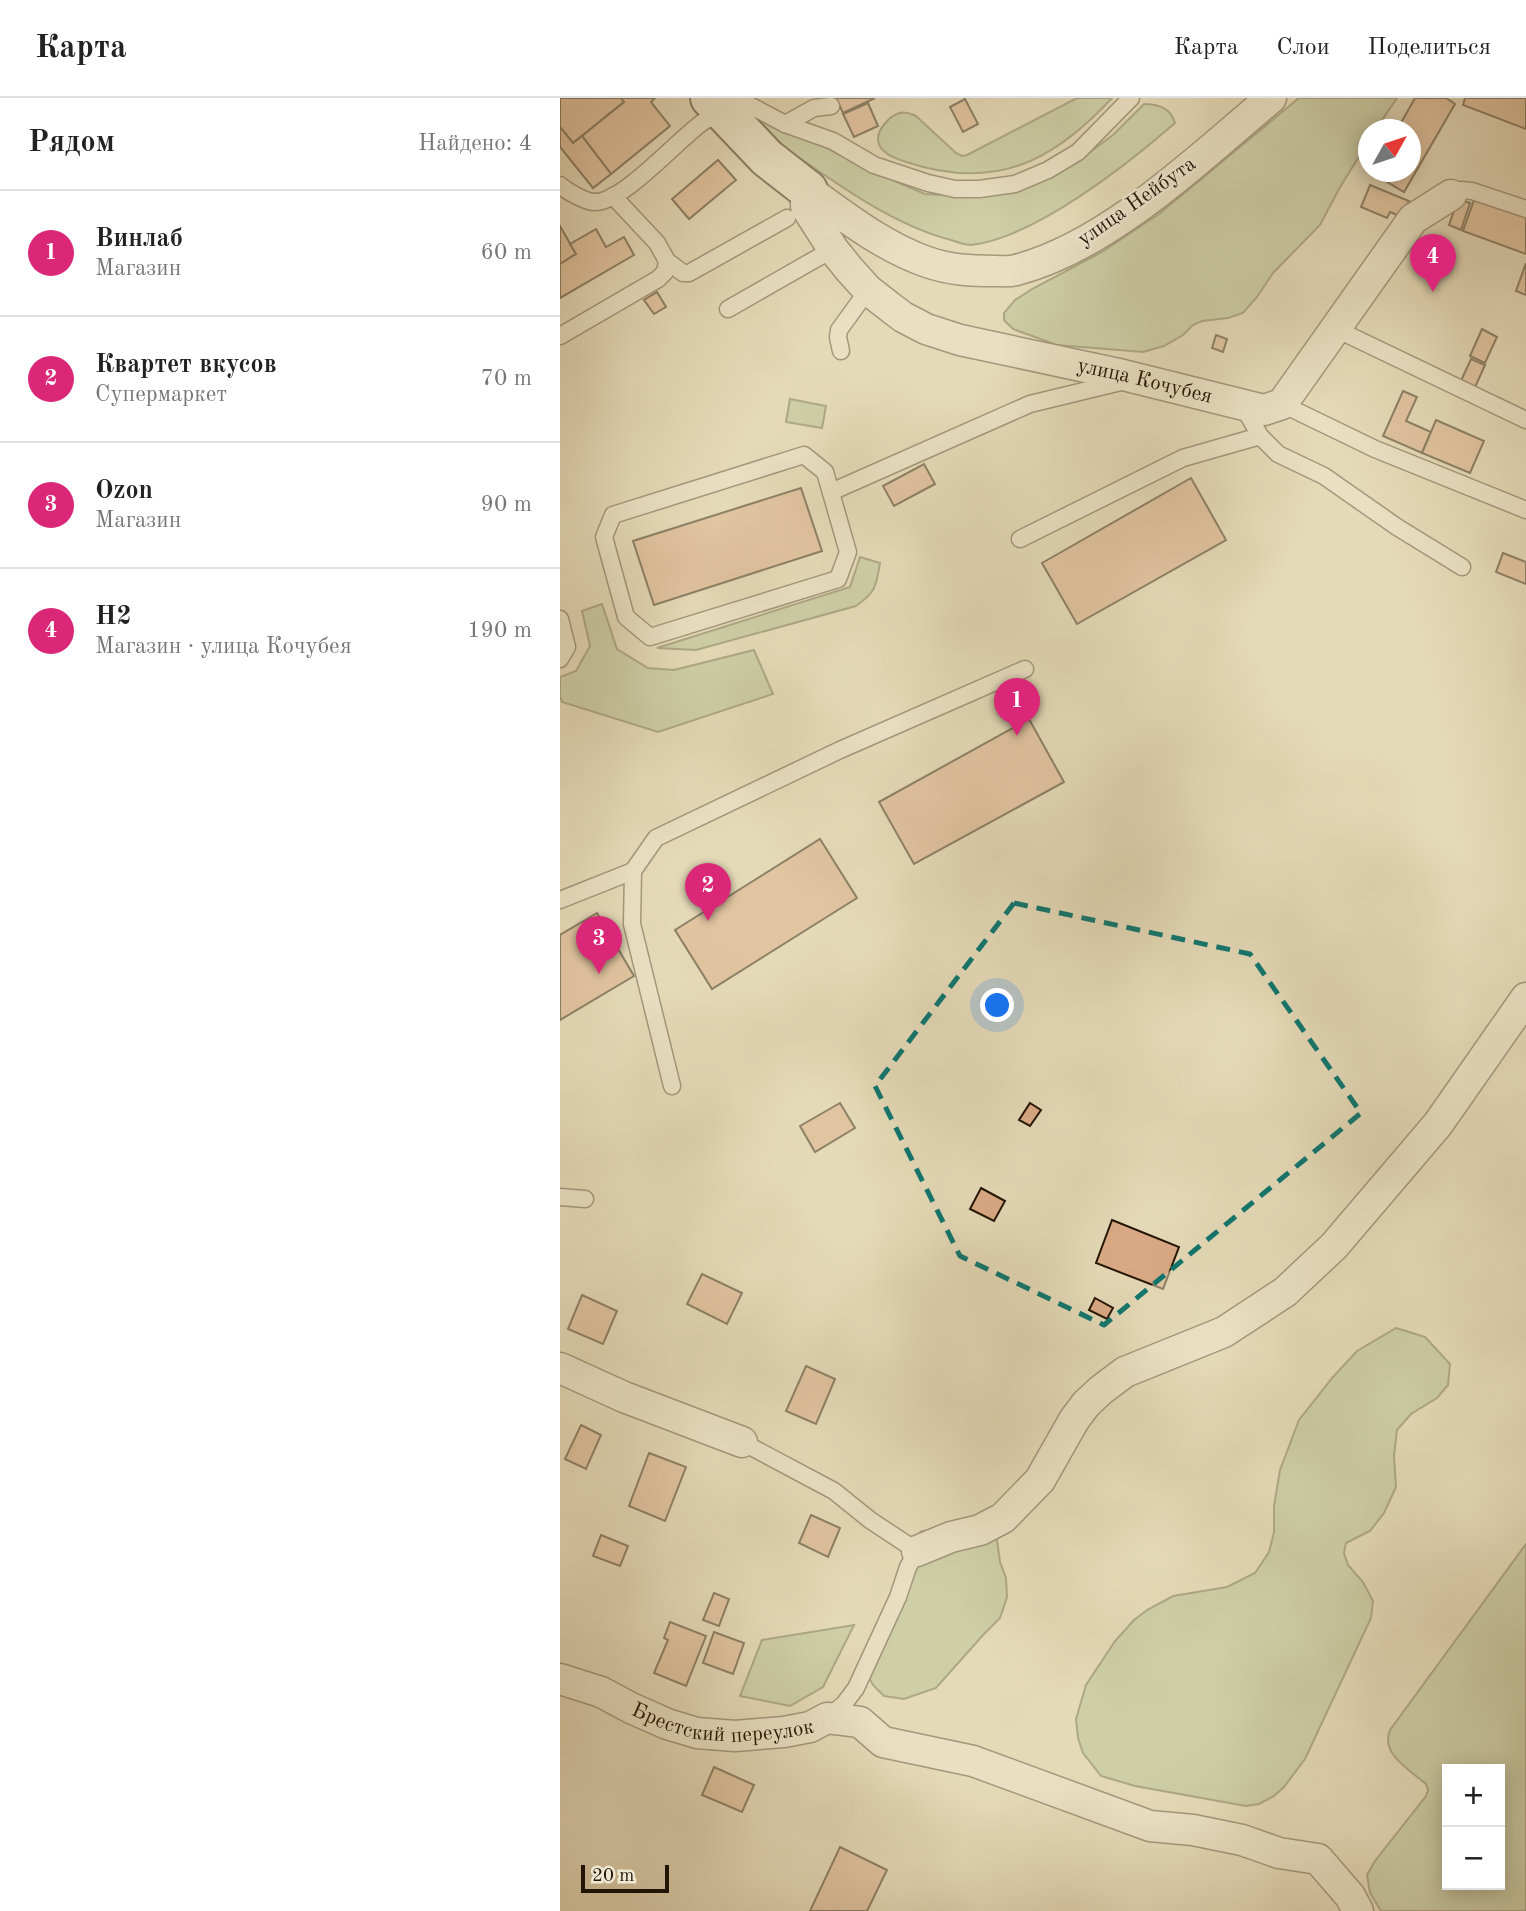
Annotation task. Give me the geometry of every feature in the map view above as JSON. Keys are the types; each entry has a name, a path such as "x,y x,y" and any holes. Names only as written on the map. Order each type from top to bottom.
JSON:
{"street":[{"name":"улица Нейбута","path":"721,102 767,158 798,204 846,218 903,253 929,263 961,271 1013,271 1052,258 1093,237 1150,198 1271,98"},
{"path":"1282,404 1413,219 1451,195"},
{"name":"улица Кочубея","path":"798,204 806,198 806,207 832,249 868,289 903,317 926,329 960,340 1137,379 1243,406 1264,410 1282,404"},
{"path":"917,1551 951,1537 980,1530 1003,1518 1040,1480 1086,1404 1125,1372 1224,1332 1286,1292 1334,1245 1438,1124 1526,998"},
{"path":"560,1368 742,1442"},
{"name":"Брестский переулок","path":"560,1679 601,1692 667,1724 697,1733 735,1736 784,1732 810,1727 827,1718 860,1722 883,1742 973,1761 1150,1826 1193,1830 1242,1840 1279,1853 1318,1860 1350,1896 1358,1911"}],"lane":[{"path":"562,190 593,202 613,196 704,122 721,102 833,141 874,165 928,183 955,189 1015,184 1048,170 1078,152 1130,98"},
{"path":"785,124 814,108 831,106"},
{"path":"1451,195 1461,190 1472,191 1526,209"},
{"path":"613,196 657,243 667,261 683,273 689,273 798,204"},
{"path":"728,309 832,249"},
{"path":"560,336 658,279 665,272 667,261"},
{"path":"841,351 838,337 842,323 868,289"},
{"path":"1336,328 1526,420"},
{"path":"831,492 1030,404 1137,379"},
{"path":"1282,404 1375,449 1526,510"},
{"path":"1243,406 1260,436 1278,454 1324,476 1397,527 1462,567"},
{"path":"1020,538 1183,458 1260,436"},
{"path":"804,455 825,472 831,492 848,552 838,579 650,637 626,617 604,537 613,515 804,455"},
{"path":"560,619 567,646 560,659"},
{"path":"560,900 633,871 656,838 841,750 1025,669"},
{"path":"633,871 632,924 673,1086"},
{"path":"560,1197 584,1199"},
{"path":"742,1442 834,1491 870,1520 917,1551 856,1688 844,1704 827,1718"}],"highlighted area":[{"path":"1014,903 1250,954 1361,1113 1104,1325 960,1256 875,1086"}],"green space":[{"path":"1077,98 1112,98 1067,140 1020,165 994,172 938,170 893,157 879,145 882,128 888,120 902,112 916,116 956,153 967,155"},
{"path":"1299,98 1397,98 1383,119 1358,119 1358,158 1320,225 1273,273 1243,313 1202,321 1164,346 1143,352 1057,345 1013,329 1004,320 1004,313 1015,300 1102,252 1159,214"},
{"path":"1144,104 1163,108 1175,123 1132,159 1051,214 1023,229 971,245 925,232 874,207 754,126 753,115 925,194 964,196 997,195 1035,184 1075,163 1113,135"},
{"path":"790,399 826,406 822,428 786,422"},
{"path":"860,557 880,563 874,588 868,597 856,606 696,650 657,648 850,587"},
{"path":"602,604 617,649 648,668 674,670 754,650 773,694 658,732 562,702 560,677 576,671 590,646 582,611"},
{"path":"1396,1328 1425,1337 1450,1364 1448,1385 1437,1398 1411,1414 1397,1430 1394,1456 1396,1487 1384,1513 1370,1531 1346,1543 1344,1553 1348,1565 1363,1582 1373,1601 1371,1618 1305,1759 1274,1796 1259,1804 1246,1806 1135,1786 1101,1776 1083,1753 1078,1738 1076,1719 1086,1685 1115,1641 1147,1610 1173,1596 1227,1587 1255,1573 1269,1552 1274,1532 1274,1506 1280,1470 1299,1420 1357,1351"},
{"path":"992,1527 1006,1578 1007,1597 1000,1618 936,1688 904,1699 884,1696 868,1676 911,1540 922,1531"},
{"path":"1526,1544 1526,1911 1381,1911 1370,1893 1367,1875 1428,1790 1426,1784 1398,1761 1389,1747 1390,1730"},
{"path":"854,1625 823,1687 790,1706 740,1696 762,1640"}],"building":[{"path":"560,98 621,98 624,102 573,143 560,127"},
{"path":"621,98 655,98 651,102 670,126 611,174 582,136 624,102"},
{"path":"836,98 875,98 843,113"},
{"path":"1415,98 1446,98 1455,104 1421,163 1421,119 1403,119"},
{"path":"1465,98 1526,98 1526,129 1463,105"},
{"path":"965,99 978,124 963,132 950,107"},
{"path":"868,103 878,126 854,137 843,114"},
{"path":"560,127 573,143 582,136 611,174 593,188 560,147"},
{"path":"718,160 736,180 689,219 672,199"},
{"path":"1387,182 1410,182 1404,192"},
{"path":"1370,185 1409,201 1402,217 1390,212 1387,218 1361,207"},
{"path":"1475,197 1526,215 1526,254 1463,231"},
{"path":"1458,199 1470,203 1461,230 1449,225"},
{"path":"560,226 576,254 560,264"},
{"path":"596,229 606,247 624,237 634,255 560,298 560,264 576,254 570,244"},
{"path":"1526,263 1526,295 1516,291"},
{"path":"657,292 666,307 654,314 644,300"},
{"path":"1482,329 1497,337 1485,363 1470,356"},
{"path":"1216,335 1227,339 1223,352 1212,348"},
{"path":"1471,359 1485,365 1473,392 1459,385"},
{"path":"1403,391 1417,397 1406,421 1431,432 1422,453 1383,436"},
{"path":"1436,420 1484,441 1470,473 1422,453"},
{"path":"924,464 935,484 894,506 883,486"},
{"path":"1191,478 1226,540 1077,624 1042,563"},
{"path":"801,488 822,551 654,605 633,541"},
{"path":"1503,553 1526,562 1526,584 1496,572"},
{"path":"1029,719 1064,782 914,864 879,802"},
{"path":"820,839 857,898 712,989 675,930"},
{"path":"597,913 634,976 560,1020 560,935"},
{"path":"840,1103 855,1128 815,1152 800,1126"},
{"path":"1030,1103 1041,1110 1030,1126 1019,1120"},
{"path":"981,1188 1005,1201 994,1221 970,1209"},
{"path":"1112,1220 1179,1247 1163,1289 1096,1263"},
{"path":"702,1274 742,1293 727,1324 687,1304"},
{"path":"582,1295 617,1311 603,1344 568,1329"},
{"path":"1095,1298 1113,1308 1107,1319 1089,1310"},
{"path":"806,1366 835,1379 816,1424 786,1411"},
{"path":"581,1425 601,1435 586,1469 565,1459"},
{"path":"649,1453 686,1467 665,1521 629,1506"},
{"path":"811,1515 840,1528 828,1557 799,1543"},
{"path":"601,1535 628,1546 620,1566 593,1556"},
{"path":"714,1593 729,1599 719,1626 703,1620"},
{"path":"670,1622 706,1636 686,1686 654,1673 668,1640 664,1638"},
{"path":"714,1632 744,1643 733,1674 703,1663"},
{"path":"714,1767 754,1785 742,1812 702,1795"},
{"path":"840,1847 887,1870 867,1911 810,1911"}],"place":[{"name":"H2","path":"1433,292"},
{"name":"Винлаб","path":"1017,736"},
{"name":"Квартет вкусов","path":"708,921"},
{"name":"Ozon","path":"599,974"}]}
